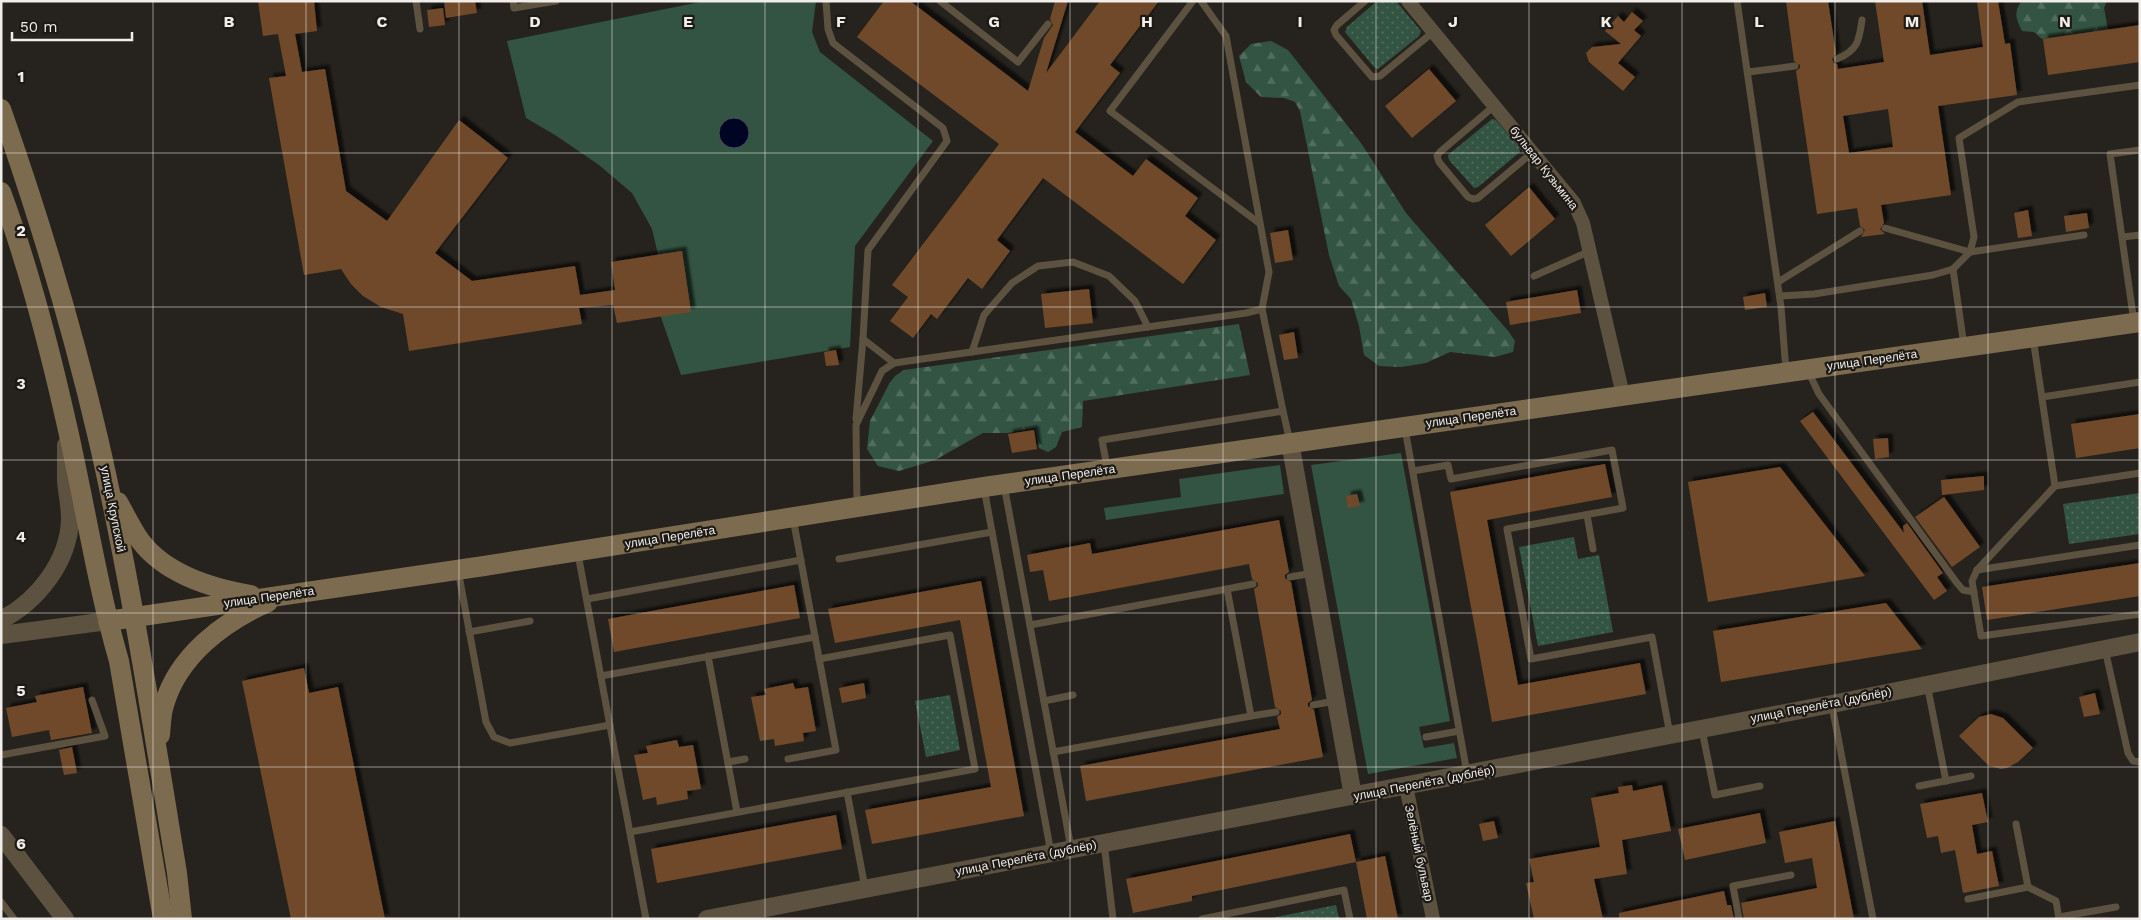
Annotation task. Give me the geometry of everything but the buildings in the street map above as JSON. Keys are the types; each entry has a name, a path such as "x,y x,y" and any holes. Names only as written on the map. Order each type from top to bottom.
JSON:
{"main road":[{"name":"улица Крупской","path":"1,109 30,190 60,289 85,384 109,488 157,758 182,919"},
{"path":"1,192 32,292 65,417 108,620 119,661 163,919"},
{"name":"улица Перелёта","path":"108,620 458,570 1004,484 2137,322"},
{"path":"109,488 138,538 164,564 188,577 219,588 250,595 281,596"},
{"path":"157,758 164,706 172,684 183,664 202,644 228,625 253,609 281,596"}],"street":[{"name":"бульвар Кузьмина","path":"1408,1 1574,203 1583,223 1624,395"},
{"path":"1,620 11,615 37,593 53,573 67,544 70,519 66,480 65,417"},
{"path":"1290,442 1353,796"},
{"name":"улица Перелёта","path":"1,635 108,620"},
{"name":"улица Перелёта (дублёр)","path":"707,919 747,915 865,889 1104,842 1832,704 2140,642"},
{"name":"Зелёный бульвар","path":"1406,786 1433,919"},
{"path":"1,835 65,919"}],"lane":[{"path":"416,1 420,29"},
{"path":"513,1 514,8 556,1"},
{"path":"826,1 825,9 828,30 833,42 943,128 947,141 868,250 856,425 857,506"},
{"path":"940,1 1018,62 1048,24"},
{"path":"1193,1 1110,111 1259,223"},
{"path":"1201,1 1226,36 1269,272 1262,309 1290,442"},
{"path":"1365,1 1337,25 1334,30 1336,36 1372,77 1380,76 1433,32"},
{"path":"1737,1 1780,296 1786,372"},
{"path":"1837,59 1847,55 1858,43 1862,20"},
{"path":"1748,72 1795,66"},
{"path":"1780,296 1814,294 1934,275 1953,269 1970,252 1974,238 1959,138 2018,102 2140,85"},
{"path":"1494,106 1438,154 1437,159 1468,197 1476,199 1533,152"},
{"path":"2137,322 2110,154 2140,150"},
{"path":"1885,228 1970,252 2084,235"},
{"path":"1778,282 1860,231"},
{"path":"2122,238 2140,235"},
{"path":"1534,276 1590,251"},
{"path":"972,352 984,315 1012,283 1038,266 1073,262 1109,276 1136,301 1148,327"},
{"path":"1953,269 1964,347"},
{"path":"856,425 882,371 894,363 1246,313 1262,309"},
{"path":"2032,337 2055,486"},
{"path":"863,339 894,363"},
{"path":"1807,369 1819,394 1957,583 1963,590 1974,592"},
{"path":"2042,397 2140,382"},
{"path":"1107,469 1102,440 1283,411"},
{"path":"1405,426 1467,774"},
{"path":"1413,471 1448,465 1451,479 1612,450 1623,508 1506,530 1531,659 1652,637 1670,735"},
{"path":"2140,473 2055,486 1977,570 1972,581 1980,636 2140,614"},
{"path":"1004,484 1071,849"},
{"path":"984,487 1051,853"},
{"path":"1587,515 1593,549"},
{"path":"788,759 836,750 793,518"},
{"path":"839,559 992,532"},
{"path":"1977,570 2140,545"},
{"path":"578,551 646,919"},
{"path":"586,599 801,560"},
{"path":"458,570 486,722 494,737 510,743 610,725"},
{"path":"1290,578 1313,573"},
{"path":"1030,625 1253,584"},
{"path":"1227,589 1251,716"},
{"path":"469,632 530,621"},
{"path":"630,832 974,769 950,635 819,659"},
{"path":"601,676 815,637"},
{"path":"2105,649 2128,753 2133,761 2140,762"},
{"path":"708,656 737,812"},
{"path":"1927,684 1946,781"},
{"path":"1044,701 1073,695"},
{"path":"1,755 105,736 92,700"},
{"path":"1313,705 1336,701"},
{"path":"1832,704 1873,919"},
{"path":"1053,752 1276,712"},
{"path":"1702,729 1715,795 1760,786"},
{"path":"1426,737 1459,731"},
{"path":"728,762 745,759"},
{"path":"1919,786 1971,776"},
{"path":"847,792 865,889"},
{"path":"2016,824 2028,887"},
{"path":"1104,842 1113,919"},
{"path":"1739,919 1733,886 1790,875"},
{"path":"1968,899 2028,887 2056,901 2059,918 2116,906"},
{"path":"1202,919 1344,890 1350,919"},
{"path":"1,902 14,919"}],"green space":[{"path":"705,1 816,1 812,32 820,52 933,141 855,246 850,347 681,375 654,297 660,263 652,229 632,193 599,165 526,118 507,41"},
{"path":"1377,1 1396,1 1421,31 1419,36 1378,69 1374,67 1345,32 1347,27"},
{"path":"2022,1 2107,1 2104,8 2108,30 2042,39 2034,32 2022,31 2016,12"},
{"path":"1271,41 1288,50 1361,143 1406,213 1509,332 1515,341 1513,352 1495,357 1450,352 1426,363 1401,367 1379,366 1364,355 1359,326 1351,299 1339,286 1329,255 1300,111 1295,102 1284,98 1261,97 1246,82 1239,56 1251,44"},
{"path":"1492,119 1496,120 1519,147 1520,152 1478,187 1474,188 1449,160 1448,155"},
{"path":"1239,324 1250,375 1083,401 1082,427 1062,432 1056,447 1048,452 1039,448 1035,428 1007,433 983,433 935,460 899,471 878,466 867,449 870,421 889,384 895,376 904,370"},
{"path":"1401,453 1450,721 1419,727 1424,748 1454,743 1457,758 1368,774 1311,465"},
{"path":"1280,465 1284,494 1106,520 1104,508 1181,497 1179,479"},
{"path":"2140,493 2140,534 2069,544 2063,504"},
{"path":"1574,537 1578,559 1599,555 1613,632 1538,646 1519,547"},
{"path":"950,695 960,750 926,757 915,701"},
{"path":"1336,905 1339,919 1266,919"}],"water":[{"path":"734,118 740,119 748,127 748,139 740,147 734,148 728,147 720,139 719,133 720,127 728,119"}]}
